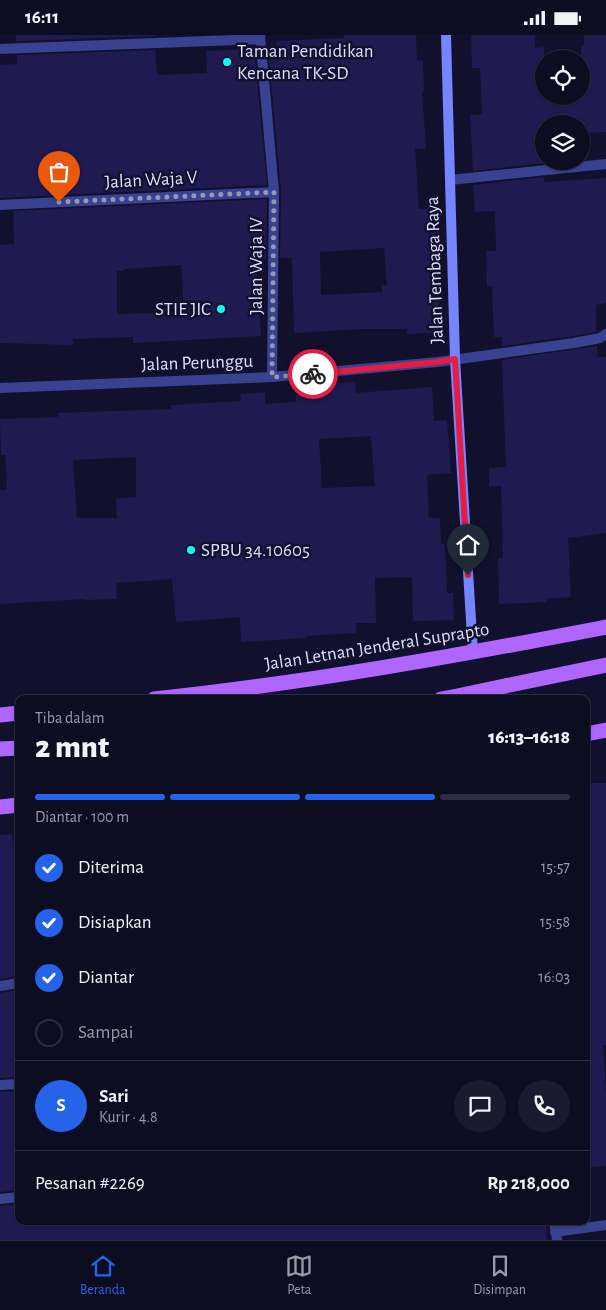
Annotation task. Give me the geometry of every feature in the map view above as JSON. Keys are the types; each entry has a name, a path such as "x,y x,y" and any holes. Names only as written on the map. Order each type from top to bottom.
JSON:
{"main road":[{"name":"Jalan Letnan Jenderal Suprapto","path":"190,695 378,669 606,627"},
{"path":"460,695 606,665"},
{"path":"0,715 15,713"},
{"path":"590,732 606,730"},
{"path":"0,749 15,747"},
{"path":"0,807 15,805"}],"street":[{"name":"Jalan Tembaga Raya","path":"446,35 455,359 473,653"},
{"path":"0,49 164,39 260,37"},
{"name":"Jalan Waja IV","path":"260,37 274,192 272,377"},
{"path":"450,180 606,164"},
{"name":"Jalan Waja V","path":"0,205 274,192"},
{"name":"Jalan Perunggu","path":"0,388 272,377 438,362 592,340 606,334"},
{"path":"0,986 15,984"},
{"path":"0,1085 15,1084"},
{"path":"0,1199 15,1197"},
{"path":"555,1231 606,1225"}],"building":[{"path":"16,35 155,35 155,36 16,41"},
{"path":"344,35 416,35 417,61 423,60 424,92 422,92 426,148 415,149 419,209 437,208 441,275 438,276 440,323 433,323 433,333 407,334 407,329 362,329 294,333 292,258 280,258 281,191 268,48 277,48 276,41 344,38","holes":["384,248 387,285 382,285 382,292 321,295 320,252"]},
{"path":"471,35 535,35 535,48 544,47 544,50 535,50 535,105 590,105 590,50 581,50 581,46 584,46 584,35 606,35 606,132 590,133 590,115 535,115 535,164 473,171 470,115 482,114 480,68 472,68"},
{"path":"254,49 267,185 0,198 0,65 17,64 17,55 155,50 157,75 207,73 206,51"},
{"path":"544,177 544,182 606,178 606,303 596,305 596,332 502,346 502,337 494,337 492,286 487,286 486,251 496,251 495,211 475,212 473,185"},
{"path":"267,199 266,259 256,260 261,336 133,343 133,337 73,339 73,345 0,343 0,245 14,244 13,211","holes":["181,265 184,312 117,314 117,271"]},
{"path":"597,346 597,357 606,357 606,533 568,538 571,597 547,599 547,602 499,604 498,559 503,558 501,486 489,486 489,468 506,467 502,360"},
{"path":"355,382 356,393 432,387 434,421 447,420 451,473 427,475 429,518 440,518 441,544 445,544 447,593 453,593 454,620 413,621 412,577 375,578 376,623 356,623 356,633 306,636 306,638 241,642 240,617 176,622 172,579 116,583 117,599 0,604 0,490 7,490 5,455 1,455 0,419 58,417 58,413 171,409 171,405 241,401 240,394 265,392 265,404 296,402 296,385","holes":["371,436 375,486 322,488 319,439","136,457 136,497 116,499 117,518 77,518 73,460"]},
{"path":"590,783 606,783 606,1045 603,1045 606,1093 606,1166 590,1168"},
{"path":"12,834 15,857 15,977 0,979 0,835"},
{"path":"15,991 15,1077 0,1078 0,993"},
{"path":"15,1091 15,1190 0,1192 0,1092"},
{"path":"15,1204 15,1225 546,1225 547,1240 0,1240 0,1206"}],"way so far":[{"path":"59,202 274,192 272,377 313,374"}],"place":[{"name":"Taman Pendidikan Kencana TK-SD","path":"227,62"},
{"name":"STIE JIC","path":"221,309"},
{"name":"SPBU 34.10605","path":"191,550"}],"route":[{"path":"313,374 455,359 468,575"}]}
